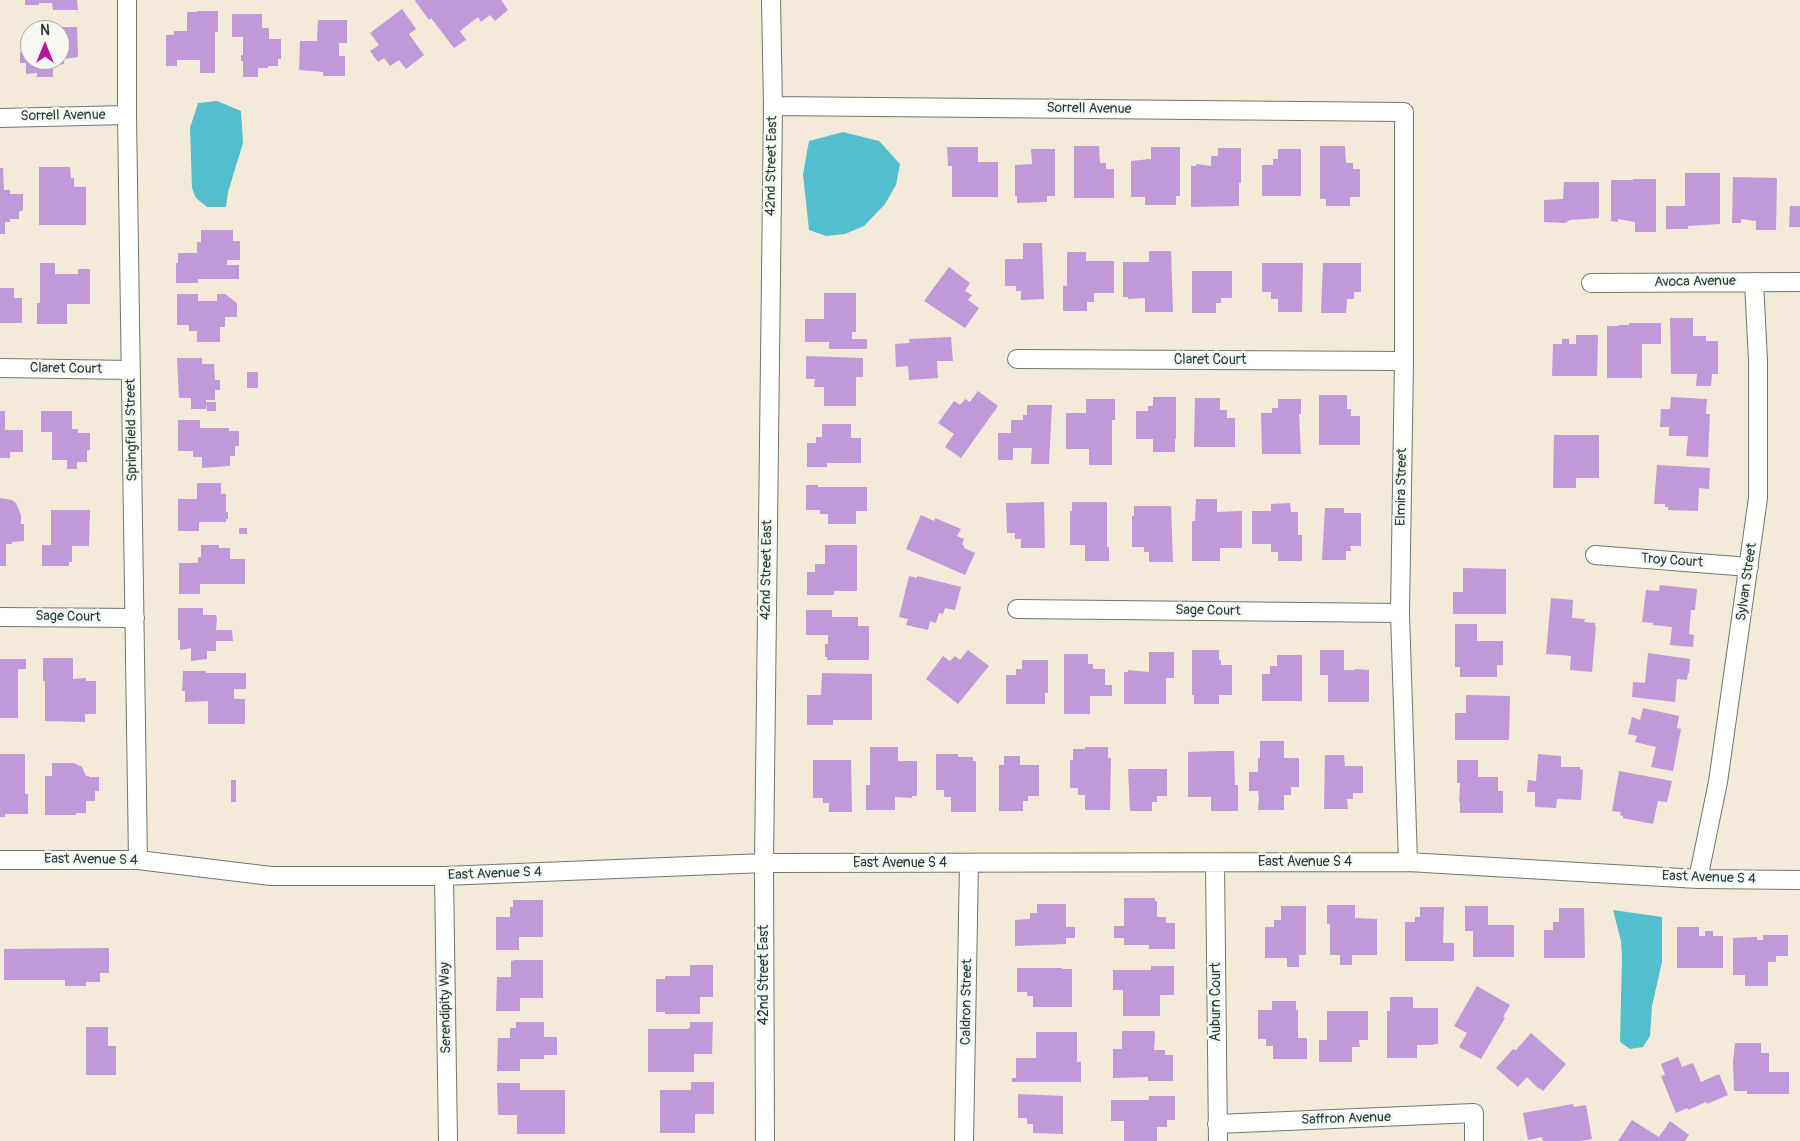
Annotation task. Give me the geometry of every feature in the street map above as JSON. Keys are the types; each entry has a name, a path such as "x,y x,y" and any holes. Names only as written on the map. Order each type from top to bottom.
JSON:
{"street":[{"name":"Springfield Street","path":"127,0 138,860"},
{"name":"42nd Street East","path":"765,1141 764,863 773,106 771,0"},
{"name":"Sorrell Avenue","path":"773,106 1404,112"},
{"name":"Elmira Street","path":"1404,112 1404,361 1400,613 1408,862"},
{"name":"Sorrell Avenue","path":"0,118 127,115"},
{"name":"Sylvan Street","path":"1698,879 1718,782 1758,498 1758,360 1754,282"},
{"name":"Avoca Avenue","path":"1591,283 1800,282"},
{"name":"Claret Court","path":"1017,359 1404,361"},
{"name":"Claret Court","path":"0,368 131,370"},
{"name":"Troy Court","path":"1596,555 1749,567"},
{"name":"Sage Court","path":"1017,609 1400,613"},
{"name":"Sage Court","path":"0,616 135,618"},
{"name":"East Avenue S 4","path":"0,860 138,860 272,876 444,876 764,863 1408,862 1698,879 1800,880"},
{"name":"Caldron Street","path":"964,1141 969,863"},
{"name":"Auburn Court","path":"1215,863 1218,1133"},
{"name":"Serendipity Way","path":"444,876 448,1141"},
{"name":"Saffron Avenue","path":"1218,1133 1474,1113 1474,1141"}],"water":[{"path":"217,101 241,111 243,143 228,192 226,207 207,207 196,198 192,188 190,128 198,103"},
{"path":"843,132 879,141 900,164 896,185 885,204 864,226 845,234 826,236 809,230 803,174 809,141"},
{"path":"1613,910 1662,917 1662,962 1652,1006 1650,1036 1643,1047 1630,1049 1620,1042 1622,957 1621,941"}],"building":[{"path":"25,0 77,0 78,10 53,10 52,3 25,5"},
{"path":"416,0 501,0 508,10 495,21 490,15 481,22 478,17 460,31 466,40 454,48 431,18 429,20"},
{"path":"402,9 416,29 409,34 424,55 406,69 399,60 390,66 384,58 378,62 370,51 379,45 370,33"},
{"path":"218,11 218,32 215,32 215,73 200,73 200,60 177,60 177,66 166,66 166,35 174,35 174,31 187,31 187,12"},
{"path":"232,14 262,14 262,28 269,28 269,39 281,39 281,59 278,59 278,66 258,68 258,77 243,77 241,55 243,55 243,37 232,37"},
{"path":"318,20 347,20 347,43 339,43 339,56 345,56 345,76 323,76 323,72 299,70 300,41 317,41"},
{"path":"70,27 77,27 78,57 70,58"},
{"path":"26,70 53,70 53,77 37,77 37,73 26,74"},
{"path":"1074,146 1099,146 1100,163 1106,163 1106,169 1114,169 1114,198 1074,198"},
{"path":"1320,146 1345,146 1346,163 1353,163 1353,169 1360,169 1360,197 1350,197 1350,206 1326,206 1326,199 1320,199"},
{"path":"947,147 978,147 978,162 998,162 998,197 952,197 952,166 948,166"},
{"path":"1151,147 1180,147 1180,196 1176,196 1176,205 1145,205 1145,197 1131,197 1131,161 1150,159 1151,161"},
{"path":"1218,148 1241,148 1239,206 1191,207 1191,166 1196,166 1196,164 1211,166 1211,156 1218,156"},
{"path":"1031,149 1055,149 1055,196 1047,196 1047,202 1017,203 1017,196 1015,196 1015,165 1032,164"},
{"path":"1278,149 1301,149 1301,196 1262,196 1262,165 1273,165 1273,159 1278,159"},
{"path":"39,167 70,167 71,178 74,178 74,187 86,187 86,225 39,225"},
{"path":"0,168 3,168 4,190 10,190 10,194 23,194 23,210 19,212 19,219 10,219 10,222 5,222 5,234 0,234"},
{"path":"1685,173 1720,173 1720,224 1688,226 1688,229 1666,229 1666,206 1685,206"},
{"path":"1733,177 1777,178 1776,230 1756,230 1756,221 1741,219 1741,223 1732,223"},
{"path":"1656,179 1656,232 1635,232 1635,222 1618,219 1618,222 1611,221 1611,180"},
{"path":"1564,182 1599,182 1599,218 1570,220 1565,223 1544,222 1544,200 1563,199"},
{"path":"1790,206 1800,206 1800,227 1789,227"},
{"path":"201,230 233,230 233,241 240,241 240,260 227,260 227,265 239,265 239,279 198,279 198,283 176,283 178,253 197,253 197,242 201,242"},
{"path":"1023,243 1042,243 1044,299 1021,300 1021,291 1016,291 1016,286 1005,286 1005,259 1023,259"},
{"path":"1149,251 1171,251 1173,312 1145,312 1145,298 1128,299 1128,297 1123,297 1123,262 1149,262"},
{"path":"1067,252 1086,252 1086,261 1114,261 1114,293 1094,293 1094,302 1087,302 1087,311 1063,311 1063,286 1067,286"},
{"path":"40,263 55,263 55,274 78,274 78,269 90,269 90,304 67,304 67,324 37,324 37,303 40,303"},
{"path":"1262,263 1303,263 1302,312 1278,312 1278,299 1271,299 1271,292 1262,292"},
{"path":"1323,263 1361,263 1361,292 1354,292 1354,299 1347,299 1346,313 1321,313"},
{"path":"949,267 970,283 965,291 972,295 968,300 979,308 965,328 924,301"},
{"path":"1192,271 1232,271 1232,298 1221,298 1221,303 1216,303 1216,313 1192,313"},
{"path":"0,288 14,288 14,298 22,298 22,323 0,323"},
{"path":"824,293 856,293 856,332 852,332 852,339 867,339 867,349 829,349 829,342 805,342 805,319 824,319"},
{"path":"177,294 198,294 198,301 217,301 217,294 225,294 237,303 237,317 225,317 225,327 220,327 220,342 197,342 197,331 189,331 189,325 177,325"},
{"path":"1670,318 1693,318 1693,336 1706,336 1706,341 1718,341 1718,374 1712,374 1711,386 1696,386 1697,374 1671,374"},
{"path":"1629,323 1661,323 1661,344 1642,344 1642,378 1607,378 1607,326 1629,325"},
{"path":"1576,335 1598,335 1597,376 1552,376 1553,344 1562,344 1562,339 1569,339 1569,344 1576,344"},
{"path":"951,337 953,361 937,361 938,378 909,380 908,366 896,367 895,344 910,343 909,339"},
{"path":"806,356 863,358 863,377 856,377 856,406 824,406 824,387 814,387 815,379 806,379"},
{"path":"177,358 202,358 202,364 214,364 215,380 220,380 220,390 215,390 215,400 206,400 206,409 191,409 191,398 179,398"},
{"path":"247,372 258,372 258,388 247,388"},
{"path":"978,391 998,406 961,458 945,447 954,434 938,423 954,401 960,405 965,399 970,402"},
{"path":"1319,395 1347,395 1347,409 1351,409 1351,416 1360,416 1360,445 1319,445"},
{"path":"1153,397 1176,397 1175,452 1153,452 1153,439 1136,439 1136,411 1148,411 1148,406 1153,406"},
{"path":"1671,397 1707,399 1706,414 1710,414 1708,457 1686,456 1688,436 1669,436 1669,427 1660,427 1661,409 1670,409"},
{"path":"1195,398 1220,398 1220,410 1227,410 1227,418 1235,418 1235,447 1194,447"},
{"path":"1086,399 1115,399 1115,420 1112,420 1112,465 1089,465 1089,449 1066,449 1066,413 1086,413"},
{"path":"1278,399 1301,399 1301,414 1299,414 1301,454 1262,454 1261,413 1272,413 1272,408 1278,408"},
{"path":"206,402 216,402 216,411 207,411"},
{"path":"1027,405 1052,405 1049,464 1031,464 1032,448 1013,448 1013,460 998,460 998,433 1011,433 1011,420 1023,420 1023,415 1027,415"},
{"path":"0,411 5,411 5,430 23,430 23,452 10,452 10,458 0,458"},
{"path":"41,411 72,411 72,429 78,429 78,433 90,433 90,450 87,450 87,462 77,462 77,469 67,469 67,460 52,460 52,432 41,432"},
{"path":"178,420 200,420 200,428 229,428 229,431 239,431 239,446 235,446 235,456 230,456 230,466 202,468 202,457 193,457 193,451 178,451"},
{"path":"822,424 851,424 851,438 861,438 861,463 827,463 827,467 807,467 807,443 816,443 816,437 822,437"},
{"path":"1554,435 1599,435 1599,478 1576,478 1576,488 1553,488"},
{"path":"1657,465 1710,468 1709,489 1699,488 1698,511 1668,510 1665,504 1654,504"},
{"path":"197,483 221,483 221,494 226,494 228,519 226,519 226,522 199,522 199,531 178,531 178,499 197,499"},
{"path":"806,485 818,485 818,487 867,487 867,511 856,511 856,524 828,524 828,514 820,514 820,510 806,510"},
{"path":"0,498 12,500 16,503 21,515 21,524 24,524 24,541 6,544 6,566 0,566"},
{"path":"1196,499 1217,499 1217,512 1242,511 1242,548 1220,548 1220,561 1192,561 1192,521 1195,521"},
{"path":"1044,502 1045,548 1021,548 1021,539 1015,539 1015,533 1007,533 1006,503"},
{"path":"1072,502 1107,502 1107,547 1109,547 1109,561 1085,561 1085,545 1070,545 1070,511 1072,511"},
{"path":"1290,503 1291,512 1298,512 1298,535 1302,535 1302,561 1278,561 1278,552 1271,552 1271,544 1252,544 1252,511 1271,511 1271,504"},
{"path":"1134,506 1171,506 1173,562 1149,562 1149,552 1144,552 1144,547 1132,547 1132,516 1134,516"},
{"path":"1325,508 1344,508 1344,513 1361,513 1361,546 1350,546 1351,551 1346,551 1346,560 1322,560"},
{"path":"51,510 90,510 89,546 72,546 72,562 69,562 69,566 42,566 42,545 51,545"},
{"path":"921,515 934,521 935,518 961,529 957,536 964,539 962,544 964,548 975,553 965,575 906,549"},
{"path":"239,528 247,528 247,534 239,534"},
{"path":"201,545 219,545 219,548 230,548 230,559 245,559 245,584 200,584 200,594 179,594 179,563 198,563 198,557 201,557"},
{"path":"825,545 857,545 857,591 834,591 834,595 807,595 807,572 815,572 815,564 825,564"},
{"path":"1463,568 1506,569 1506,614 1453,614 1453,592 1463,592"},
{"path":"909,576 917,578 917,576 961,587 955,610 945,608 943,614 939,613 936,623 930,621 928,630 906,625 908,619 899,617"},
{"path":"1660,585 1697,589 1695,610 1691,610 1689,634 1694,635 1693,647 1670,645 1672,627 1642,622 1646,590 1659,591"},
{"path":"1551,598 1573,600 1572,618 1585,619 1584,622 1595,623 1592,672 1570,670 1571,656 1546,654"},
{"path":"178,608 203,608 203,615 216,615 216,630 232,630 233,641 216,641 216,651 207,651 207,659 191,661 191,648 180,650 180,640 178,640"},
{"path":"806,610 832,610 832,617 858,617 858,626 869,626 869,660 827,660 827,657 825,657 825,644 828,644 828,635 806,635"},
{"path":"1455,624 1477,624 1477,641 1503,641 1503,665 1497,665 1497,677 1460,677 1460,667 1455,667"},
{"path":"968,650 989,666 958,704 926,679 943,656 950,661 955,656 960,660"},
{"path":"1192,650 1219,650 1221,665 1232,665 1232,695 1219,695 1219,704 1194,704 1194,695 1192,695"},
{"path":"1320,650 1344,650 1344,670 1369,670 1369,702 1328,702 1328,675 1320,675"},
{"path":"1149,652 1174,652 1174,678 1166,678 1166,704 1124,704 1124,672 1128,672 1128,670 1149,672"},
{"path":"1648,653 1690,659 1687,680 1677,679 1675,702 1632,697 1633,682 1645,683"},
{"path":"1064,654 1088,654 1088,664 1093,664 1093,669 1105,669 1105,685 1112,685 1112,696 1090,696 1090,714 1064,714"},
{"path":"1277,655 1302,655 1302,701 1262,701 1262,674 1270,674 1270,666 1277,666"},
{"path":"43,658 73,658 73,679 86,678 86,681 96,681 96,714 85,714 85,722 45,721"},
{"path":"0,659 26,659 26,669 18,669 18,718 0,718"},
{"path":"1022,660 1048,660 1048,693 1045,693 1045,704 1006,704 1006,675 1016,675 1016,669 1022,669"},
{"path":"183,671 246,673 246,689 234,689 234,699 245,699 245,724 208,724 208,701 185,702 185,691 182,691"},
{"path":"822,673 872,674 872,720 833,720 833,725 807,725 807,695 822,695"},
{"path":"1466,695 1510,696 1509,740 1455,740 1455,713 1466,713"},
{"path":"1643,708 1679,716 1677,728 1681,729 1673,771 1651,767 1656,747 1635,742 1637,736 1628,734 1632,717 1640,720"},
{"path":"1260,741 1284,741 1284,758 1299,758 1299,787 1291,787 1291,795 1284,795 1284,810 1258,810 1258,791 1249,791 1249,772 1258,772"},
{"path":"870,747 898,747 898,761 917,761 917,796 912,796 912,798 895,797 895,810 866,810 866,785 870,785"},
{"path":"1085,747 1108,747 1108,758 1111,758 1110,810 1085,810 1085,795 1078,795 1078,788 1070,788 1070,760 1073,760 1073,749 1085,749"},
{"path":"1234,751 1235,785 1238,785 1238,811 1211,811 1211,797 1188,797 1188,752"},
{"path":"0,754 25,754 25,794 28,794 28,814 5,814 5,817 0,817"},
{"path":"936,754 958,754 958,757 973,757 973,761 976,761 976,812 951,812 951,797 944,797 944,790 936,790"},
{"path":"1538,754 1561,756 1561,767 1580,767 1583,770 1581,800 1557,799 1556,808 1535,807 1535,792 1527,792 1528,780 1536,781"},
{"path":"1325,755 1344,755 1345,766 1363,766 1363,793 1353,793 1353,799 1347,799 1348,809 1324,809"},
{"path":"1004,756 1020,756 1020,765 1039,765 1039,796 1028,796 1028,801 1023,801 1023,811 999,811 999,765 1004,765"},
{"path":"813,760 851,760 852,812 829,812 829,803 823,803 823,798 813,798"},
{"path":"1457,760 1478,760 1478,777 1498,777 1498,791 1503,791 1503,813 1460,813 1460,783 1457,783"},
{"path":"52,763 74,763 82,767 86,776 99,777 99,791 95,791 95,801 86,801 86,813 76,813 76,815 45,815 45,776 52,776"},
{"path":"1128,769 1167,769 1167,796 1157,796 1157,802 1152,802 1152,811 1130,811"},
{"path":"1619,771 1672,781 1667,802 1658,801 1653,824 1623,818 1620,815 1621,812 1612,811"},
{"path":"231,780 236,780 236,802 231,802"},
{"path":"1124,898 1155,898 1155,901 1157,901 1157,917 1166,917 1166,923 1175,923 1175,949 1149,949 1149,945 1124,945 1124,938 1114,938 1114,926 1124,926"},
{"path":"513,900 543,900 543,937 519,937 519,950 496,950 496,917 510,917 510,907 513,907"},
{"path":"1037,904 1066,904 1066,927 1075,927 1075,938 1066,938 1066,944 1015,946 1015,920 1030,919 1030,913 1037,913"},
{"path":"1327,905 1355,905 1355,919 1377,919 1377,955 1352,955 1352,965 1340,965 1340,955 1330,955 1330,924 1327,924"},
{"path":"1281,906 1306,906 1306,955 1299,955 1299,967 1287,967 1287,958 1265,958 1265,927 1274,927 1274,920 1281,920"},
{"path":"1465,906 1488,906 1488,925 1514,925 1514,957 1473,957 1473,931 1465,931"},
{"path":"1420,907 1444,907 1443,943 1454,943 1454,961 1405,961 1405,922 1415,922 1415,917 1420,917"},
{"path":"1559,908 1584,908 1585,958 1544,958 1544,930 1553,930 1553,922 1559,922"},
{"path":"1677,927 1699,927 1699,936 1705,936 1705,931 1713,931 1713,936 1723,936 1723,968 1677,968"},
{"path":"1763,935 1788,935 1788,956 1776,956 1776,962 1768,962 1768,986 1745,986 1745,975 1733,975 1733,938 1757,937 1757,940 1763,940"},
{"path":"109,948 109,973 100,973 100,982 86,982 86,986 65,986 65,980 4,980 4,949"},
{"path":"543,960 543,998 520,998 520,1011 496,1011 497,977 511,977 511,961"},
{"path":"690,965 713,965 713,997 700,997 700,1014 665,1014 665,1012 656,1012 656,979 665,979 665,976 690,976"},
{"path":"1151,966 1174,966 1174,995 1160,995 1160,1016 1123,1016 1123,990 1113,990 1113,970 1151,970"},
{"path":"1017,968 1072,969 1072,1007 1033,1007 1033,996 1027,996 1027,992 1017,992"},
{"path":"1477,986 1510,1005 1503,1017 1505,1018 1481,1059 1459,1047 1467,1033 1454,1026"},
{"path":"1390,997 1413,997 1413,1008 1438,1008 1438,1044 1417,1045 1417,1058 1387,1058 1387,1011 1390,1011"},
{"path":"1272,1001 1296,1001 1296,1010 1298,1010 1298,1038 1307,1038 1307,1059 1273,1059 1273,1046 1266,1046 1266,1039 1258,1039 1258,1010 1272,1010"},
{"path":"1327,1011 1368,1011 1368,1040 1359,1040 1360,1047 1352,1047 1352,1062 1319,1062 1319,1040 1327,1040"},
{"path":"516,1022 544,1022 544,1037 557,1037 557,1055 544,1055 544,1059 520,1059 520,1071 497,1071 498,1038 510,1038 510,1028 516,1028"},
{"path":"690,1022 713,1022 712,1054 694,1054 694,1072 648,1072 648,1029 686,1029 690,1028"},
{"path":"86,1027 108,1027 108,1046 116,1046 116,1075 86,1075"},
{"path":"1122,1031 1154,1031 1154,1050 1165,1050 1165,1055 1173,1055 1173,1081 1148,1081 1148,1077 1113,1078 1113,1049 1122,1049"},
{"path":"1036,1032 1077,1032 1077,1062 1081,1062 1081,1082 1012,1082 1012,1078 1016,1078 1016,1058 1036,1058"},
{"path":"1531,1033 1566,1064 1543,1091 1527,1077 1518,1087 1496,1068"},
{"path":"1735,1043 1761,1043 1761,1053 1769,1053 1769,1072 1789,1072 1789,1094 1747,1094 1747,1091 1734,1091 1733,1062"},
{"path":"1678,1057 1682,1067 1693,1063 1701,1082 1719,1074 1728,1095 1707,1104 1706,1102 1676,1113 1661,1076 1665,1075 1661,1064"},
{"path":"691,1082 714,1082 714,1114 695,1114 695,1133 660,1133 660,1090 691,1090"},
{"path":"497,1083 520,1083 520,1090 565,1090 565,1134 517,1134 517,1115 498,1115"},
{"path":"1018,1094 1063,1096 1063,1134 1033,1133 1033,1124 1027,1124 1027,1118 1018,1118"},
{"path":"1149,1096 1175,1096 1175,1120 1167,1120 1167,1127 1157,1127 1157,1141 1124,1141 1124,1121 1111,1121 1111,1100 1149,1100"},
{"path":"1573,1104 1574,1107 1586,1105 1592,1139 1580,1141 1543,1141 1542,1137 1528,1140 1523,1113"},
{"path":"1632,1120 1659,1137 1670,1121 1689,1135 1685,1141 1618,1141"}]}
